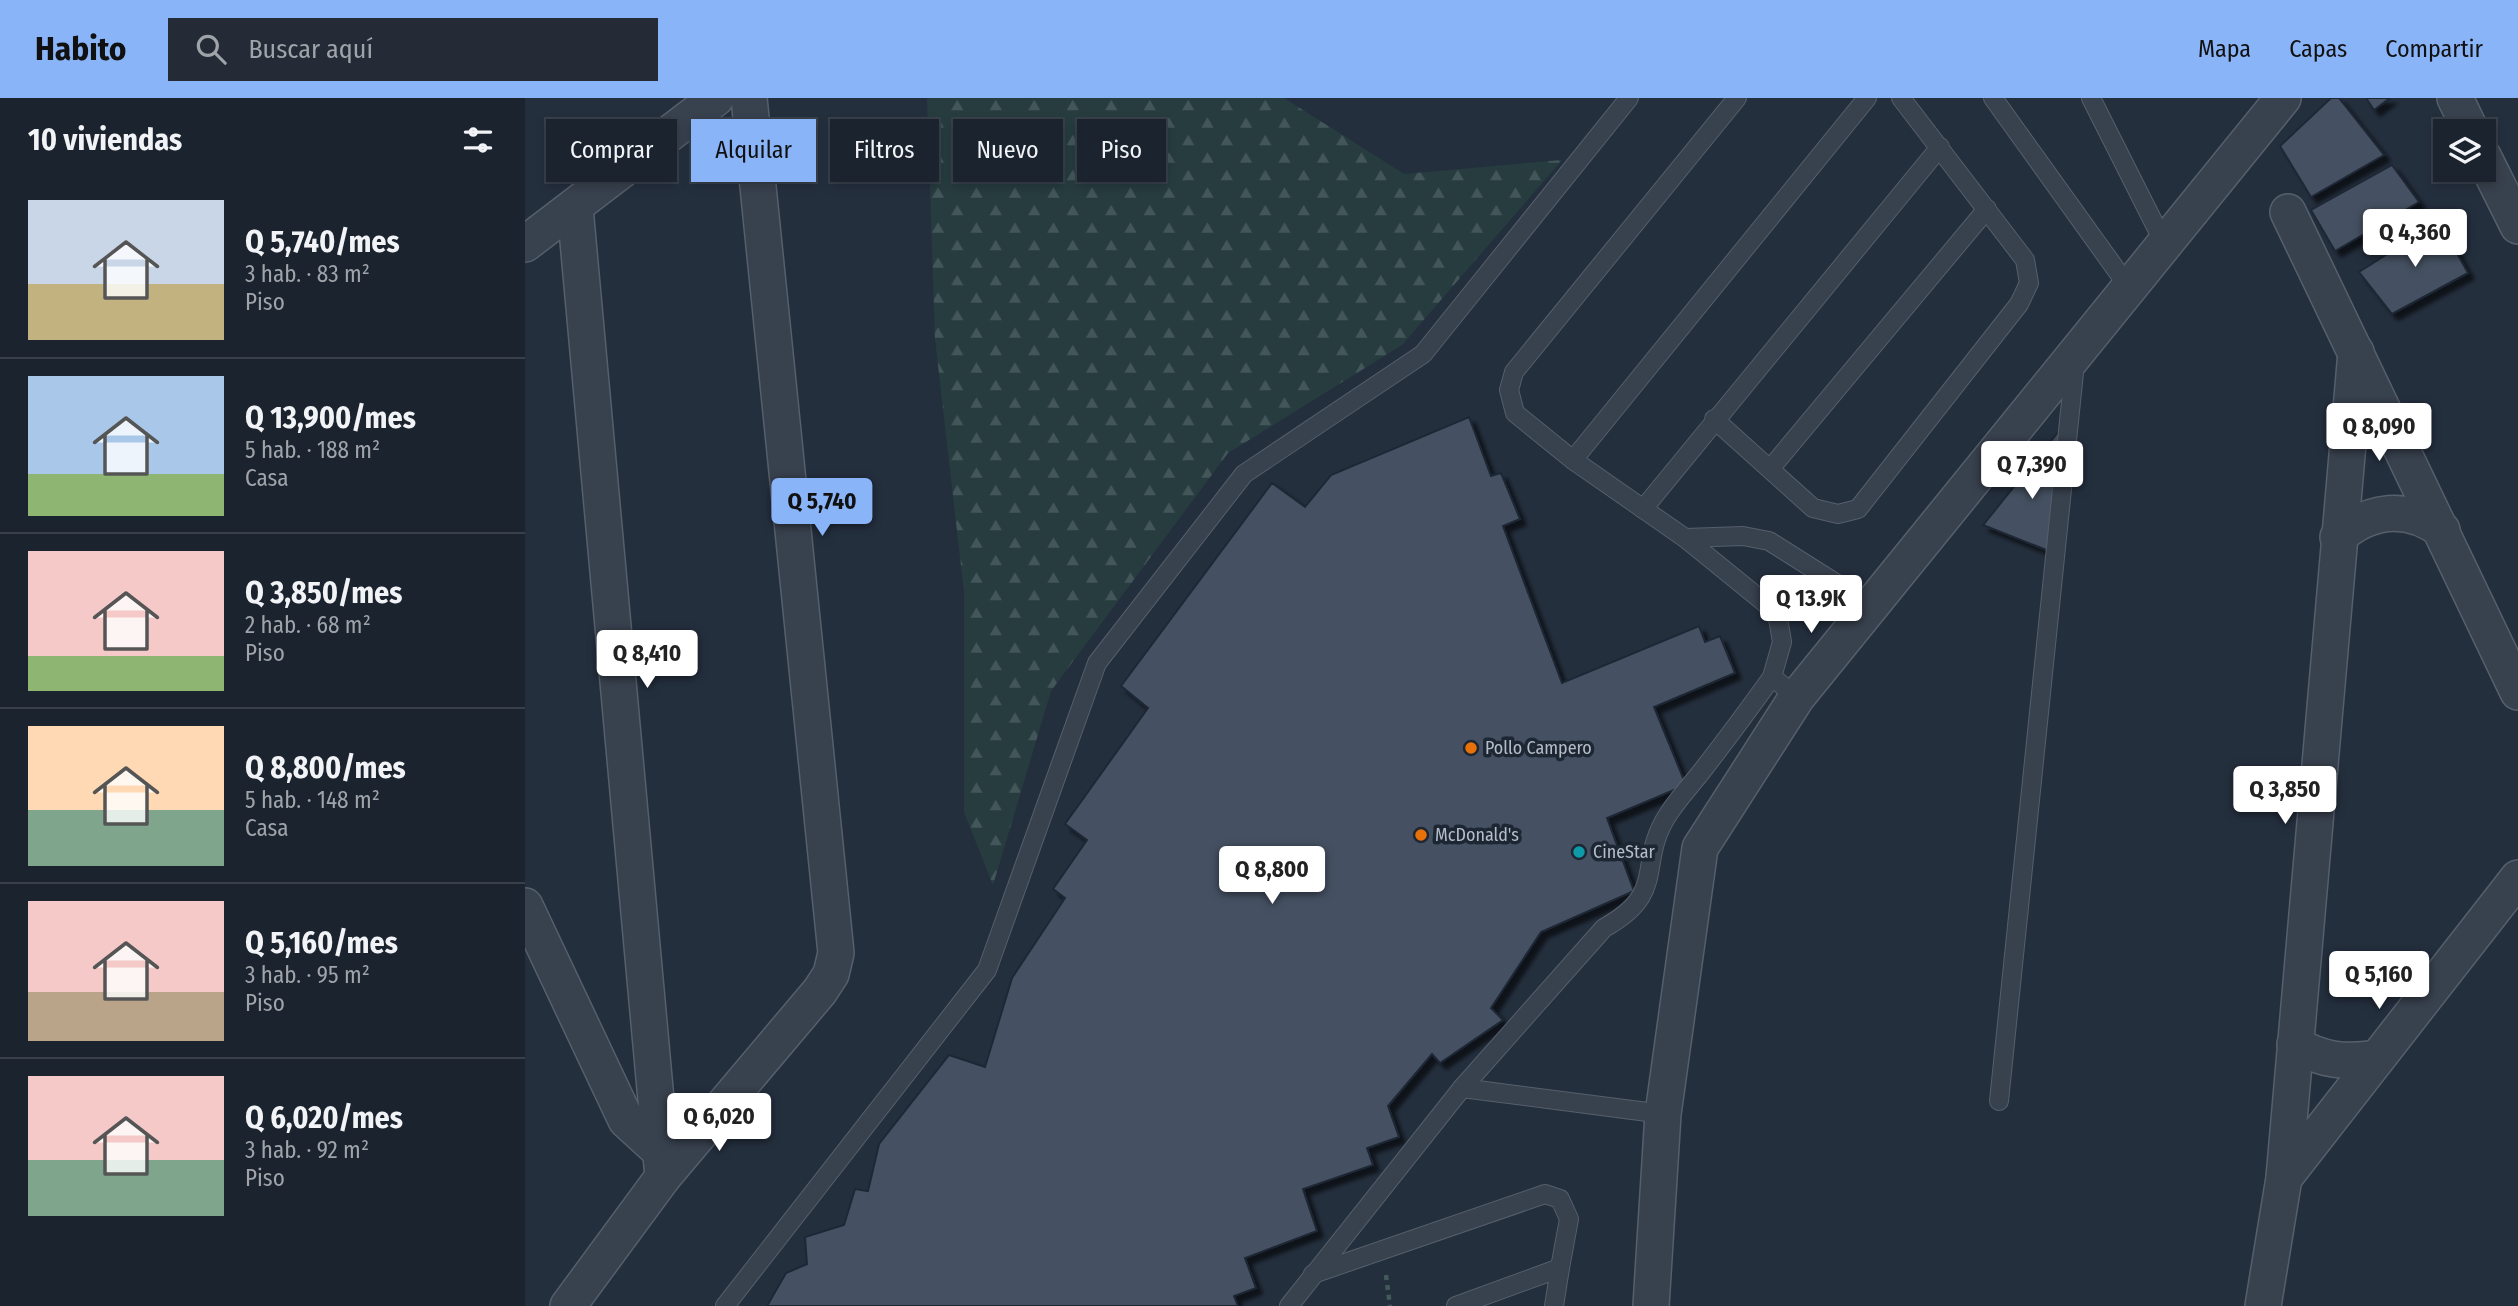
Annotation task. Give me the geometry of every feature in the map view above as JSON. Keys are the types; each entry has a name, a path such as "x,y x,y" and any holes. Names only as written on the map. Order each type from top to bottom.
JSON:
{"street":[{"path":"525,244 716,98"},
{"path":"568,1306 661,1165 820,991 831,974 836,953 749,98"},
{"path":"1651,1306 1663,1114 1700,848 1785,687 1872,606 2283,98"},
{"path":"2455,98 2465,119"},
{"path":"2496,182 2518,226"},
{"path":"575,208 661,1165"},
{"path":"2288,212 2518,692"},
{"path":"2263,1306 2284,1178 2356,352"},
{"path":"2338,537 2352,525 2386,512 2416,516 2442,530"},
{"path":"2284,1178 2518,878"},
{"path":"525,906 626,1120 661,1165"},
{"path":"2295,1044 2308,1052 2338,1061 2377,1058"}],"lane":[{"path":"725,1306 987,970 1097,663 1244,474 1423,354 1629,98"},
{"path":"1289,1306 1462,1088 1604,928 1620,919 1644,895 1650,876 1651,848 1668,814 1785,687 1778,618 1765,603 1685,538 1573,460 1515,413 1509,390 1514,372 1737,98"},
{"path":"1573,460 1867,98"},
{"path":"1714,419 1813,508 1838,514 1858,509 2019,304 2029,283 2025,260 1901,98"},
{"path":"1993,98 2130,289"},
{"path":"2091,98 2167,244"},
{"path":"1643,509 1714,419 1940,147"},
{"path":"1770,469 1987,209"},
{"path":"1999,1101 2076,356"},
{"path":"1685,538 1743,536 1769,541 1872,606"},
{"path":"1462,1088 1663,1114"},
{"path":"1313,1274 1545,1194 1560,1199 1569,1219 1555,1306"},
{"path":"1456,1306 1560,1268"}],"green space":[{"path":"927,98 1284,98 1404,174 1562,160 1402,345 1228,453 1051,691 993,885 964,812 964,592 935,339 930,182 939,182 939,119 928,119"}],"building":[{"path":"2331,98 2339,98 2384,155 2311,197 2280,146"},
{"path":"2366,98 2390,98 2374,110"},
{"path":"2392,165 2419,202 2335,251 2311,210"},
{"path":"2439,221 2468,273 2392,314 2359,272"},
{"path":"1469,417 1491,476 1501,473 1520,519 1503,526 1562,683 1699,626 1705,642 1720,636 1735,673 1654,707 1686,785 1607,818 1634,891 1541,932 1491,1008 1503,1020 1440,1063 1432,1054 1388,1106 1399,1137 1367,1148 1373,1165 1303,1189 1317,1231 1245,1258 1256,1288 1234,1296 1238,1306 767,1306 786,1273 807,1264 805,1237 844,1225 855,1189 868,1191 879,1144 949,1055 985,1067 1012,978 1065,898 1053,889 1087,840 1065,824 1148,708 1121,686 1272,483 1305,507 1331,475"},
{"path":"2063,426 2049,551 1983,525"}],"place":[{"name":"Pollo Campero","path":"1471,748"},
{"name":"McDonald's","path":"1421,835"},
{"name":"CineStar","path":"1579,852"}]}
